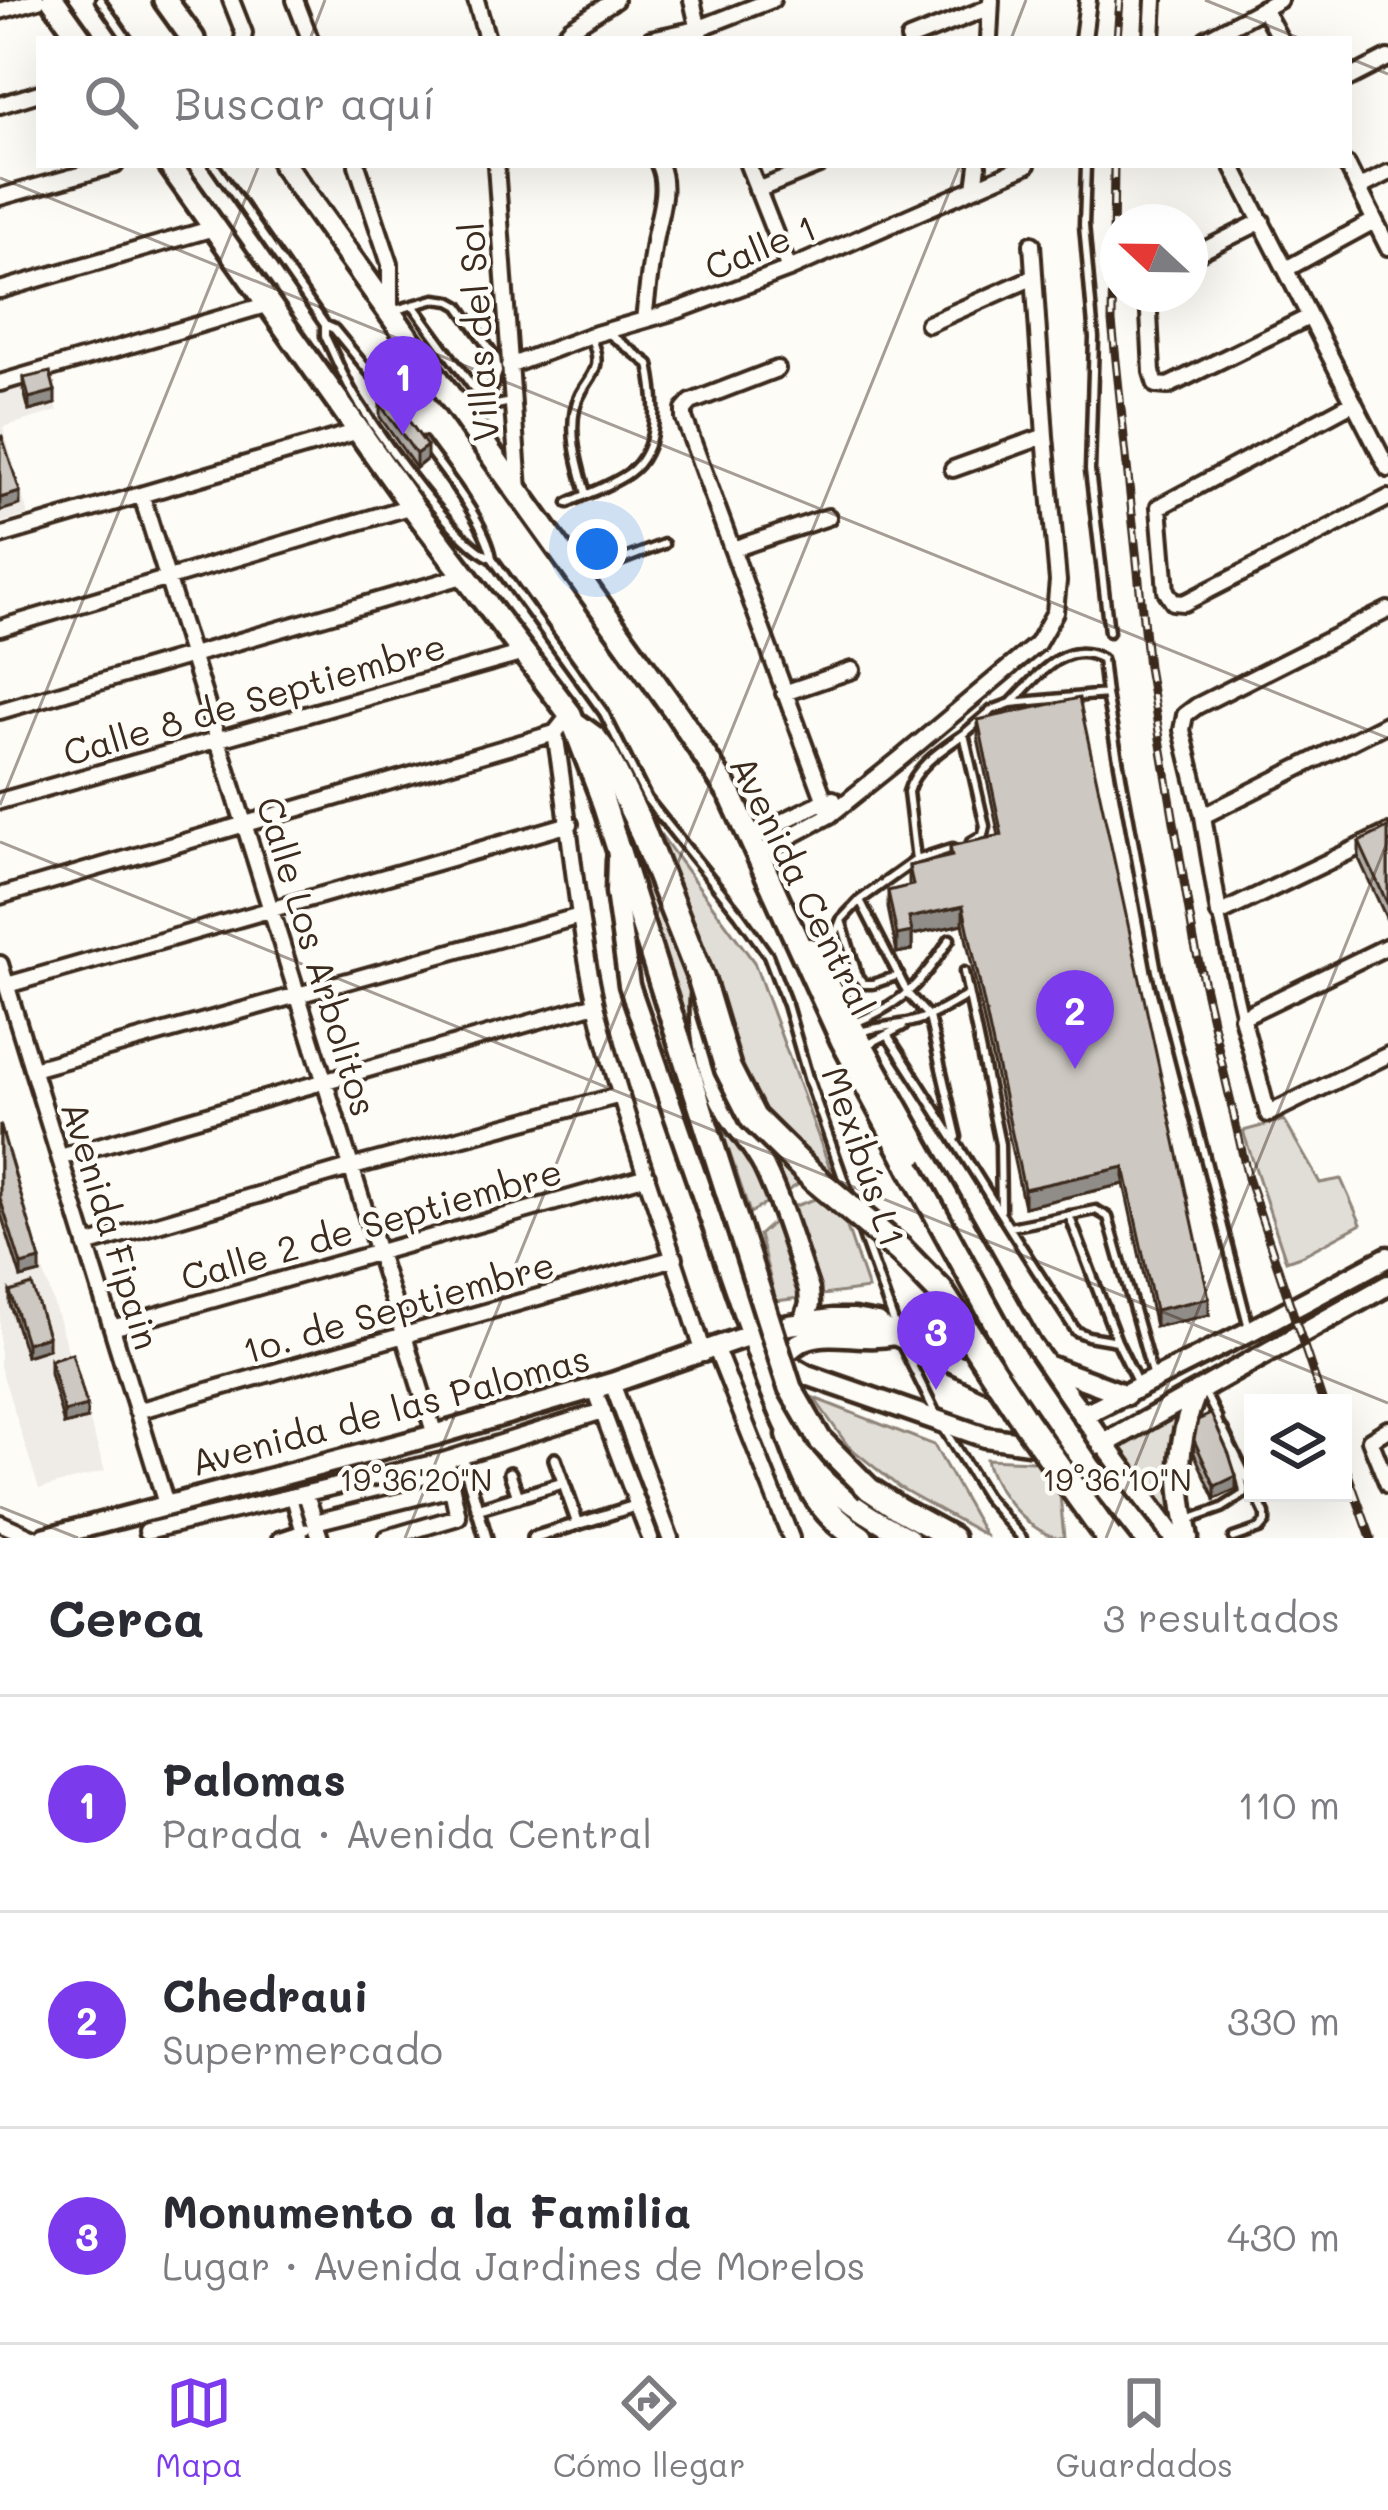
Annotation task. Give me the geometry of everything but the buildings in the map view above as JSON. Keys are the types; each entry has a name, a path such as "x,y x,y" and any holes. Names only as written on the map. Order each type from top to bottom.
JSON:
{"highway":[{"path":"53,0 79,36"},
{"path":"165,0 191,36"},
{"path":"172,168 412,506 524,652 567,724 602,794 790,1388 820,1440 869,1489 952,1538"},
{"name":"Avenida Central","path":"286,168 731,796 842,1040 1014,1358 1144,1538"},
{"path":"567,724 594,739 604,752 639,823 701,979 728,1069 753,1118 940,1292 1109,1538"},
{"path":"790,1435 796,1482 810,1508 840,1538"},
{"path":"790,1435 818,1500 829,1515 860,1538"}],"main road":[{"path":"617,848 618,910 629,985 768,1384 805,1459 851,1504 909,1538"},
{"path":"771,882 1043,1364 1104,1444 1182,1532"},
{"path":"701,979 700,1027 708,1062 725,1109 770,1179 809,1290 803,1324"},
{"path":"1079,1412 1133,1391 1388,1257"},
{"path":"750,1335 807,1375 941,1424 985,1437 1056,1447 1104,1444 1388,1285"},
{"name":"Avenida de las Palomas","path":"44,1538 76,1534 166,1504 435,1435 603,1386 750,1335 803,1324 854,1319 877,1323 896,1336 1036,1398 1079,1412"},
{"path":"768,1384 780,1360 805,1340 896,1336"},
{"path":"1043,1364 1133,1391"},
{"path":"985,1437 1018,1420 1036,1398 1043,1364"},
{"path":"1128,1430 1133,1391"},
{"path":"1182,1532 1180,1442 1199,1391"}],"street":[{"path":"0,11 38,0"},
{"path":"231,0 244,36"},
{"path":"296,0 309,36"},
{"path":"476,0 486,36"},
{"path":"564,36 615,0"},
{"path":"692,0 699,34 772,0"},
{"path":"1082,36 1088,0"},
{"path":"1152,36 1154,0"},
{"path":"1212,36 1279,0"},
{"path":"916,36 990,3 989,36"},
{"path":"1263,8 1278,36"},
{"path":"1352,76 1388,58"},
{"path":"0,105 36,94"},
{"path":"0,197 104,168"},
{"path":"358,168 390,264 390,311"},
{"name":"Villas del Sol","path":"496,168 519,495"},
{"path":"644,320 664,191 661,168"},
{"path":"749,168 789,269"},
{"path":"757,190 812,168"},
{"path":"975,188 978,168"},
{"name":"Calle 1","path":"509,366 789,269 1020,168"},
{"path":"1234,168 1388,469"},
{"path":"1349,168 1388,247"},
{"path":"1359,188 1388,172"},
{"path":"1208,247 1262,221"},
{"path":"1286,269 1374,221"},
{"path":"0,290 214,228"},
{"path":"755,845 854,795 1037,644 1055,612 1058,581 1032,244"},
{"path":"928,324 1034,278"},
{"path":"0,383 269,304"},
{"path":"1149,312 1152,372 1156,385 1168,386 1310,316"},
{"path":"777,369 691,403 684,418 827,808"},
{"path":"1354,402 1160,507 1166,591 1173,602 1184,603 1388,498"},
{"path":"0,536 359,431"},
{"path":"953,469 1045,436"},
{"name":"Calle Los Arbolitos","path":"142,496 435,1435"},
{"path":"0,628 412,506"},
{"path":"733,549 828,517"},
{"path":"0,711 466,574"},
{"path":"1388,610 1197,706 1185,716 1182,730 1242,1017 1268,1114 1388,1055"},
{"name":"Calle 8 de Septiembre","path":"0,801 524,652"},
{"path":"784,693 852,670"},
{"path":"1203,816 1388,723"},
{"path":"0,896 567,724 570,824 596,1004 676,1258 790,1538"},
{"path":"7,985 570,824"},
{"path":"1219,914 1388,833"},
{"path":"33,1069 580,916"},
{"path":"1242,1017 1388,946"},
{"name":"Avenida Fipain","path":"0,964 166,1504"},
{"path":"60,1157 596,1004"},
{"path":"86,1245 621,1095"},
{"name":"Calle 2 de Septiembre","path":"112,1328 647,1176"},
{"name":"1o. de Septiembre","path":"137,1411 676,1258"},
{"path":"603,1386 603,1411 650,1538"},
{"path":"603,1386 670,1538"},
{"name":"Avenida de las Palomas","path":"148,1535 462,1456 603,1411"},
{"path":"1388,1429 1370,1440 1388,1485"},
{"path":"462,1456 486,1538"},
{"path":"555,1459 578,1524"},
{"path":"387,1538 458,1517 446,1460"},
{"path":"511,1473 518,1497"},
{"path":"456,1504 518,1497 563,1483"},
{"path":"280,1538 452,1488"},
{"path":"299,1497 318,1530"},
{"path":"299,1497 302,1535"},
{"path":"533,1538 638,1505 650,1538"},
{"path":"141,1511 148,1535"},
{"path":"0,1523 34,1538"}],"lane":[{"path":"100,0 125,36"},
{"name":"Mexibús L1","path":"216,168 325,325 357,400 434,505 479,553 491,558"},
{"path":"1086,168 1084,225 1094,338 1090,470 1109,632"},
{"path":"390,311 435,299 450,301 459,306 496,358 498,372 475,432"},
{"path":"413,305 487,406"},
{"name":"Mexibús L1","path":"325,325 334,329 401,412"},
{"path":"568,503 633,471 653,423 650,364 606,331"},
{"path":"586,494 573,441 575,406 598,355 589,336"},
{"path":"487,406 511,402"},
{"name":"Mexibús L1","path":"415,431 454,485 489,544 491,558 604,712 647,799 768,955 896,1336 986,1498 1022,1538"},
{"path":"578,577 664,544"},
{"path":"1011,703 1052,660 1090,653 1102,659 1156,970 1250,1331"},
{"path":"916,860 908,792 910,782 937,754 992,710 1011,703 1106,694"},
{"path":"822,970 842,920 860,900 916,860 983,835 985,826 964,734"},
{"path":"860,900 908,994 929,1017 957,1141"},
{"path":"842,920 864,984 899,975"},
{"path":"857,1035 875,1014 908,994 950,939"},
{"path":"964,972 1000,1144 1001,1214"},
{"path":"857,1035 888,1036 968,995"},
{"path":"857,1035 887,1024 906,1024"},
{"path":"888,1036 1076,1331 1117,1341"},
{"path":"1009,1227 1096,1210 1108,1217 1133,1391"},
{"path":"1069,1215 1133,1391"},
{"path":"1199,1391 1244,1472"},
{"path":"1182,1532 1244,1494 1215,1414"},
{"path":"1233,1538 1265,1522 1259,1502"}],"shaded area":[{"path":"49,378 58,411 3,427 28,515 0,523 0,392"},
{"path":"605,759 754,962 832,1174 806,1180 750,1213 647,909"},
{"path":"1284,1120 1320,1183 1341,1179 1361,1224 1286,1261 1243,1131"},
{"path":"0,1129 105,1471 39,1489 0,1366"},
{"path":"835,1192 868,1289 776,1301 759,1235 789,1208"},
{"path":"814,1398 934,1445 985,1535 899,1487 848,1446"},
{"path":"1177,1417 1173,1478 1184,1538 1114,1450"},
{"path":"986,1459 1057,1462 1064,1538 1039,1530 1015,1509 996,1484"}],"railway":[{"path":"1117,36 1120,0"},
{"path":"1114,168 1112,322 1148,667 1194,941 1248,1178 1320,1394"},
{"path":"1352,1485 1371,1538"}],"place":[{"name":"Palomas","path":"403,435"},
{"name":"Chedraui","path":"1075,1069"},
{"name":"Monumento a la Familia","path":"936,1390"}]}
